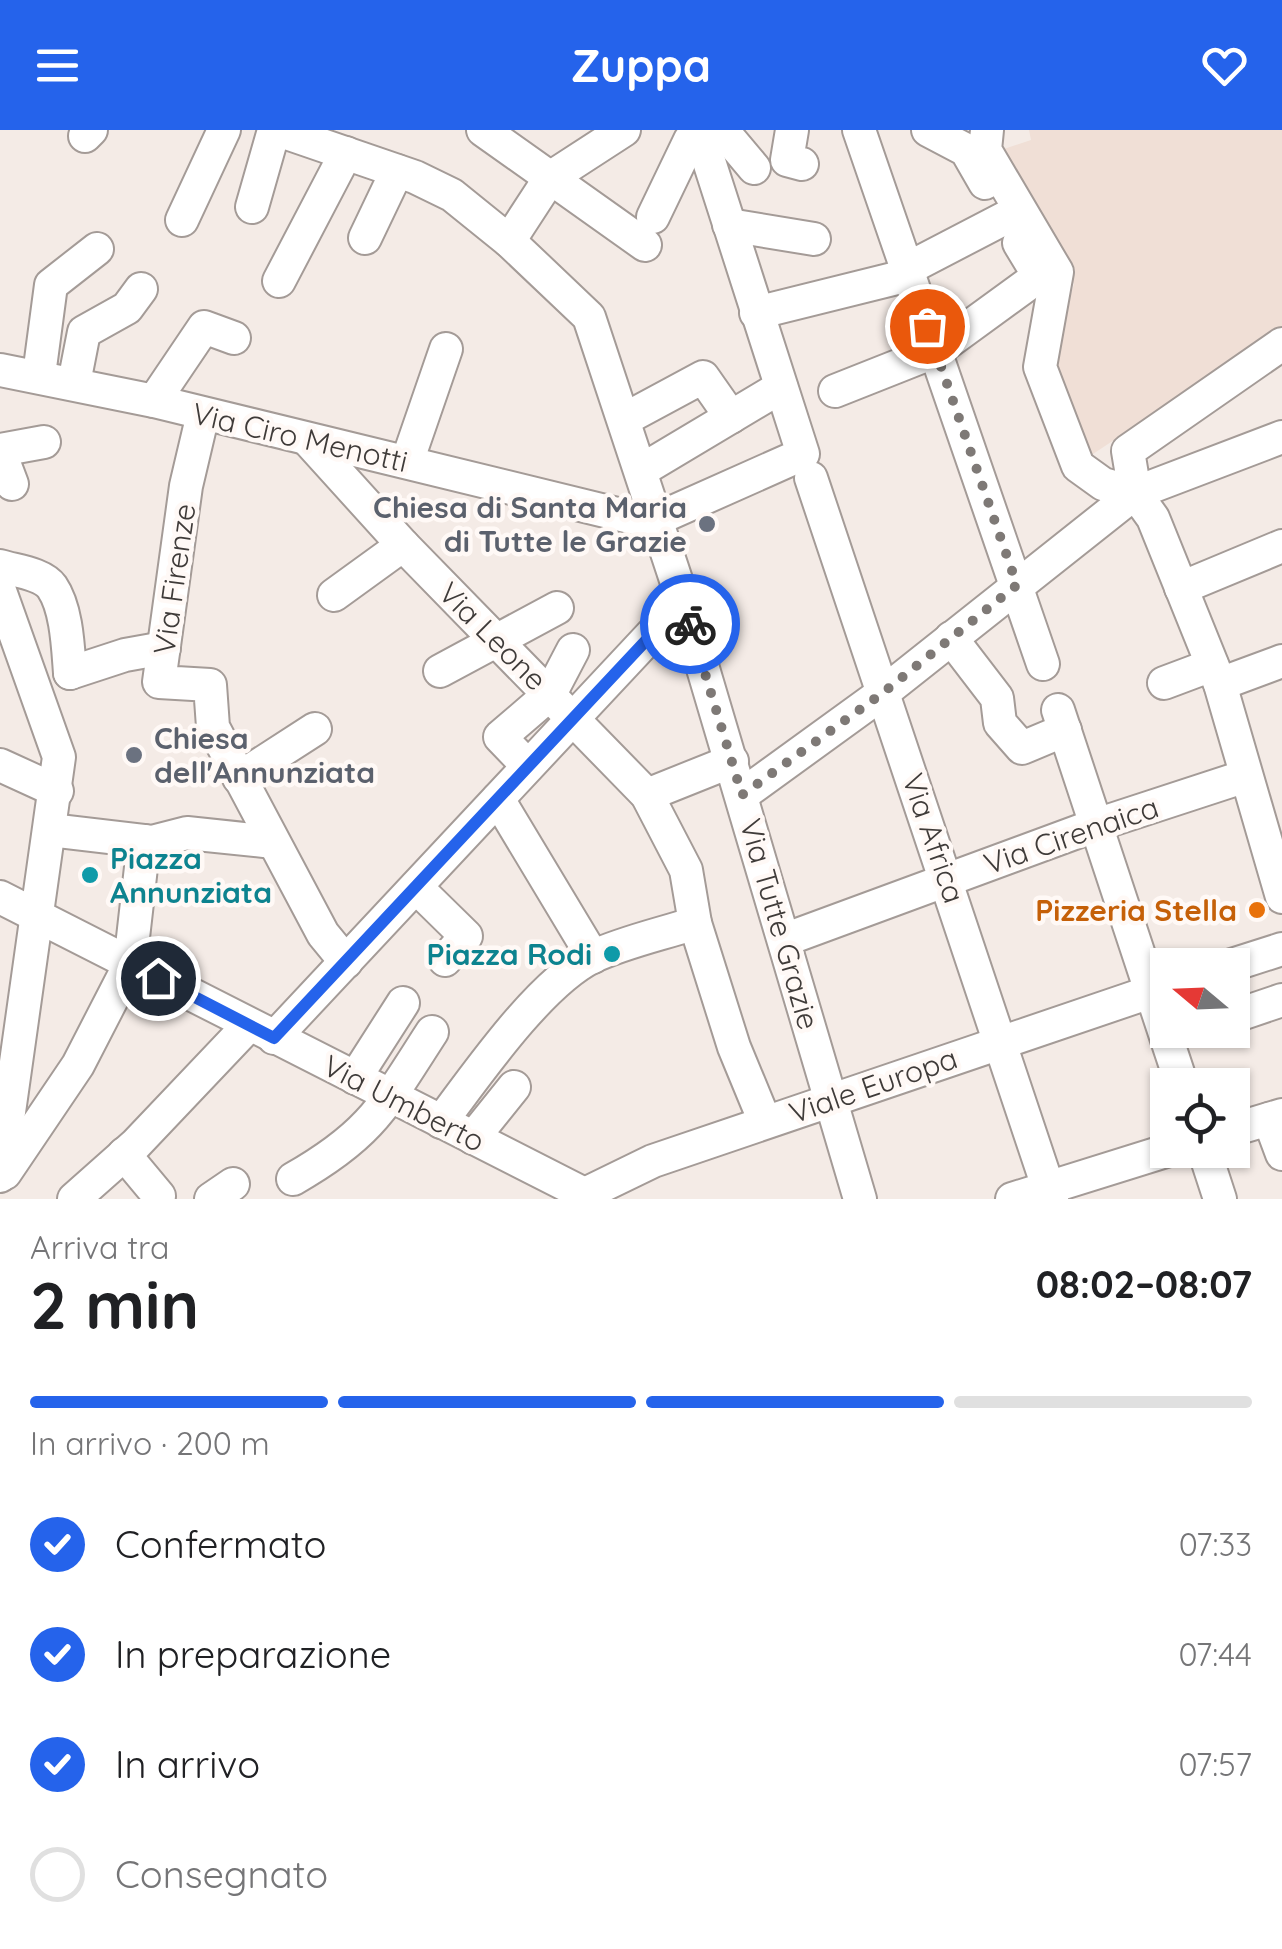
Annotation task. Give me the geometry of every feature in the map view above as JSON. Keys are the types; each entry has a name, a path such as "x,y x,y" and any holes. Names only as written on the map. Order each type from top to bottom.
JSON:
{"street":[{"path":"182,220 224,130"},
{"path":"252,207 276,130"},
{"name":"Via Tutte Grazie","path":"276,130 397,171 452,195 509,241 589,317 683,601 860,1199"},
{"path":"484,130 550,178 649,231 690,140 707,131 754,168"},
{"path":"792,130 787,160 802,164"},
{"path":"859,130 1043,664"},
{"path":"835,391 936,351 1038,276 966,150 928,130"},
{"path":"987,130 985,150 1058,272 1040,367 1078,466 1103,484 1135,493"},
{"name":"Via Africa","path":"707,131 728,225 756,313 948,878 1050,1193"},
{"path":"509,241 550,178 609,134"},
{"path":"279,281 346,153"},
{"path":"365,238 397,171"},
{"path":"756,313 908,272 1005,218"},
{"path":"728,225 814,238"},
{"path":"40,375 51,285 97,249"},
{"path":"74,383 84,332 126,308 141,289"},
{"path":"154,402 204,326 234,338"},
{"path":"407,462 446,349"},
{"path":"1279,355 1128,451 1135,493 1153,518 1216,675 1282,897"},
{"name":"Via Ciro Menotti","path":"0,370 40,375 646,521 657,519"},
{"path":"625,419 703,376 731,417"},
{"path":"642,470 781,387"},
{"name":"Via Firenze","path":"203,414 186,486 159,682 210,685 213,727 323,934 346,962"},
{"path":"742,795 884,692 1135,493 1282,437"},
{"name":"Via Leone","path":"307,439 403,545 647,795 686,870 696,923 734,1047 765,1122"},
{"path":"12,484 0,451 44,442"},
{"path":"657,519 807,466"},
{"path":"334,595 403,545"},
{"path":"1181,588 1282,546"},
{"path":"0,566 38,577 52,587 68,638 70,674"},
{"path":"0,591 59,757 0,1178"},
{"path":"74,1199 262,1031 346,962 683,601"},
{"path":"440,671 557,608"},
{"path":"951,638 997,698 1000,722 1022,748 1062,720 1096,825 1150,963"},
{"path":"45,711 70,674 124,655 164,648"},
{"path":"528,766 500,737 550,694 573,650"},
{"path":"1164,683 1282,661"},
{"path":"240,778 315,729"},
{"path":"647,795 732,761"},
{"path":"0,765 56,791"},
{"name":"Via Cirenaica","path":"784,940 1096,825 1246,776"},
{"path":"498,798 575,928 580,966"},
{"path":"50,830 144,841 163,841 172,834 187,832 272,842"},
{"path":"0,1178 78,1066 130,964 144,841"},
{"path":"416,888 466,936 444,960"},
{"name":"Via Umberto","path":"0,897 584,1197"},
{"path":"440,1122 494,1051 580,966 696,923"},
{"path":"1250,959 1282,949"},
{"name":"Viale Europa","path":"584,1197 653,1160 1150,992"},
{"path":"1250,1011 1282,1000"},
{"path":"355,1078 402,1004"},
{"path":"293,1179 339,1153 380,1116 432,1032"},
{"path":"473,1138 514,1086"},
{"path":"1250,1125 1275,1117 1282,1154"},
{"path":"124,1154 159,1196"},
{"path":"1012,1199 1050,1193 1150,1157"},
{"path":"1210,1168 1220,1199"}],"shaded area":[{"path":"1029,130 1282,130 1282,328 1090,456 1053,354 1074,284 998,151 1031,140"}],"way so far":[{"path":"690,624 742,795 884,692 1017,585 927,326"}],"place":[{"name":"Chiesa di Santa Maria di Tutte le Grazie","path":"707,524"},
{"name":"Chiesa dell'Annunziata","path":"134,755"},
{"name":"Piazza Annunziata","path":"90,875"},
{"name":"Pizzeria Stella","path":"1257,910"},
{"name":"Piazza Rodi","path":"612,954"}],"route":[{"path":"158,978 274,1038 683,601 690,624"}]}
